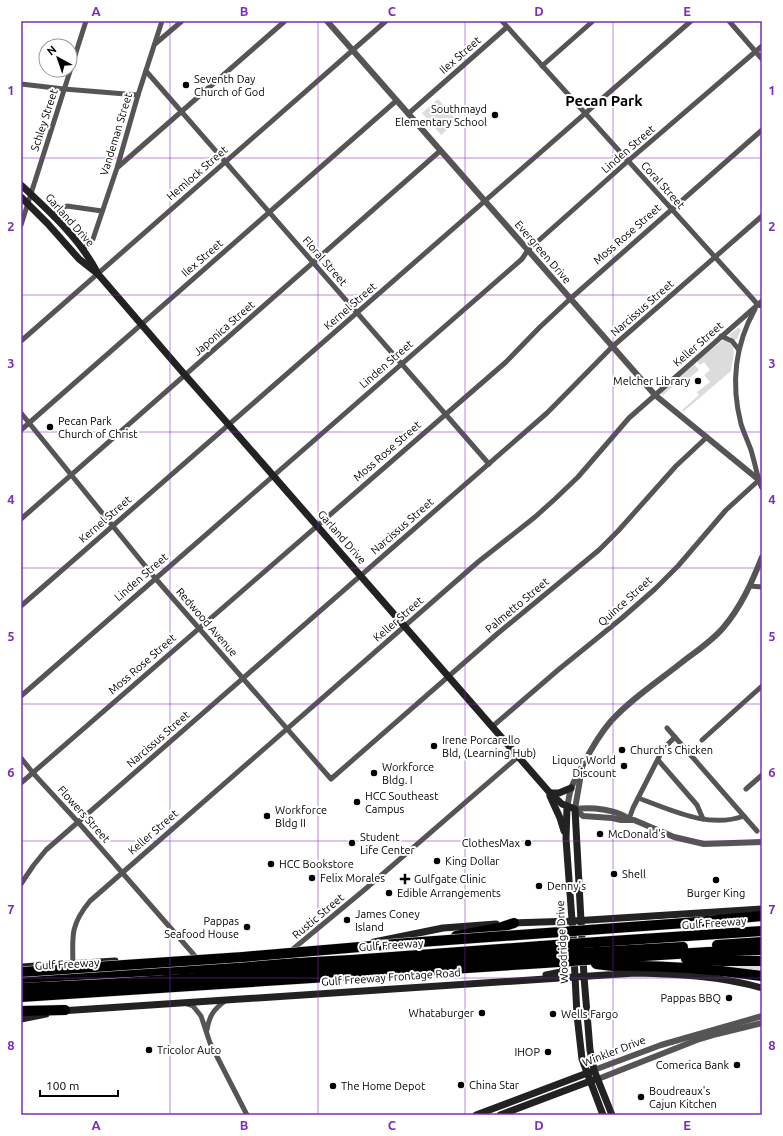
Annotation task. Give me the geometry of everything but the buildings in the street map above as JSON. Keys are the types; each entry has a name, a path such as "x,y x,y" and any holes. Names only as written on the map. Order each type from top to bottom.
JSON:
{"highway":[{"path":"21,972 243,957 406,942 661,925 762,916"},
{"path":"351,960 369,952 499,928 514,923"},
{"name":"Gulf Freeway","path":"613,958 762,931"},
{"name":"Gulf Freeway","path":"21,978 351,960 542,955 613,958 762,942"},
{"name":"Gulf Freeway","path":"21,988 106,984 542,955 576,961 762,950"},
{"name":"Gulf Freeway","path":"21,997 542,955"},
{"path":"646,956 723,961 762,961"},
{"path":"613,958 648,966 708,969 762,976"},
{"path":"21,1011 65,1010"}],"main road":[{"name":"Garland Drive","path":"21,185 53,216 83,250 98,274 141,325 493,726 548,791 562,804 575,809"},
{"name":"Garland Drive","path":"21,197 79,258 98,274"},
{"path":"548,791 559,793 571,788"},
{"path":"548,791 560,818 566,839"},
{"name":"Woodridge Drive","path":"567,807 566,839 573,921 580,1049 586,1073 603,1115"},
{"name":"Woodridge Drive","path":"575,809 584,977 590,1050 594,1070 612,1115"},
{"path":"21,967 347,946 377,942 443,928 762,908"},
{"path":"613,958 601,971 596,965 593,934 595,930 609,923 626,921 633,917"},
{"path":"506,981 511,979 555,974 561,972 565,966 562,932 555,926 541,925 537,923"},
{"name":"Gulf Freeway Frontage Road","path":"21,1019 65,1010 506,981 575,978 584,977 613,958 635,973 704,977 762,988"},
{"name":"Winkler Drive","path":"476,1115 594,1070"},
{"name":"Winkler Drive","path":"500,1115 598,1079"},
{"path":"532,1093 535,1101"},
{"path":"512,1101 515,1109"},
{"path":"489,1115 498,1106"}],"street":[{"name":"Schley Street","path":"21,225 86,21"},
{"name":"Vandeman Street","path":"83,250 93,239 117,168 138,95 162,21"},
{"path":"155,45 182,21"},
{"path":"117,168 285,21"},
{"name":"Evergreen Drive","path":"327,21 612,347 655,394 761,480"},
{"name":"Hemlock Street","path":"21,341 386,21"},
{"name":"Coral Street","path":"502,21 715,257 761,304"},
{"path":"542,66 593,21"},
{"name":"Kernel Street","path":"21,606 691,21"},
{"path":"729,21 762,59"},
{"name":"Ilex Street","path":"408,114 507,27"},
{"name":"Linden Street","path":"21,696 522,258 528,250 628,161 762,46"},
{"name":"Floral Street","path":"146,71 489,464"},
{"path":"21,84 138,95"},
{"name":"Ilex Street","path":"21,430 396,101"},
{"name":"Moss Rose Street","path":"21,783 316,525 506,362 570,298 762,130"},
{"name":"Japonica Street","path":"21,519 440,151"},
{"path":"53,216 62,208 67,206 102,211"},
{"name":"Narcissus Street","path":"21,884 46,850 547,413 612,347 762,216"},
{"path":"761,304 748,322 739,350 736,365 735,385 737,406 741,424 751,450 762,487"},
{"name":"Keller Street","path":"73,963 72,938 76,921 82,910 90,901 478,562 535,518 578,477 629,418 722,336 761,304"},
{"path":"722,336 732,341 739,350"},
{"path":"21,413 29,423"},
{"name":"Redwood Avenue","path":"29,423 155,578 331,779"},
{"name":"Palmetto Street","path":"331,779 497,634 599,550 676,466 707,437"},
{"name":"Quince Street","path":"493,726 558,670 611,628 655,589 678,566 726,510 761,480"},
{"name":"Woodridge Drive","path":"567,807 571,788 582,766 594,743 611,721 631,703 710,641 722,629 735,613 750,586 762,557"},
{"path":"750,586 762,587"},
{"path":"702,740 762,686"},
{"path":"667,728 758,831"},
{"path":"629,819 638,798 666,745 676,737"},
{"name":"Rustic Street","path":"294,949 519,756"},
{"name":"Flowers Street","path":"21,758 196,956"},
{"path":"658,760 697,805 704,819"},
{"name":"Woodridge Drive","path":"575,809 582,776 582,766"},
{"path":"746,789 762,775"},
{"path":"638,798 690,817 720,821 744,816"},
{"path":"575,809 583,816 621,820 629,819 674,837 704,844 762,842"},
{"path":"207,1035 209,1021 213,1011 228,999"},
{"path":"181,1002 191,1004 199,1012 207,1035 247,1115"},
{"name":"Winkler Drive","path":"594,1070 640,1052 727,1025 762,1016"},
{"name":"Winkler Drive","path":"598,1079 697,1040 762,1023"}],"shaded area":[{"path":"438,99 457,121 441,135 422,113"},
{"path":"739,327 741,330 737,339 734,340 729,335"},
{"path":"723,340 731,344 733,348 734,356 731,371 683,412 682,410 699,395 697,392 710,382 704,375 710,370 704,362 700,365 697,361"},
{"path":"694,364 699,370 687,380 684,377 663,395 661,393"},
{"path":"762,958 762,972 723,965"}],"place":[{"name":"Seventh Day Church of God","path":"186,85"},
{"name":"Southmayd Elementary School","path":"495,115"},
{"name":"Melcher Library","path":"698,381"},
{"name":"Pecan Park Church of Christ","path":"50,427"},
{"name":"Irene Porcarello Bld, (Learning Hub)","path":"434,746"},
{"name":"Church's Chicken","path":"622,750"},
{"name":"Liquor World Discount","path":"624,766"},
{"name":"Workforce Bldg. I","path":"374,773"},
{"name":"HCC Southeast Campus","path":"357,802"},
{"name":"Workforce Bldg II","path":"267,816"},
{"name":"McDonald's","path":"600,834"},
{"name":"Student Life Center","path":"352,843"},
{"name":"ClothesMax","path":"528,843"},
{"name":"King Dollar","path":"437,861"},
{"name":"HCC Bookstore","path":"271,864"},
{"name":"Shell","path":"614,874"},
{"name":"Felix Morales","path":"312,878"},
{"name":"Gulfgate Clinic","path":"405,879"},
{"name":"Burger King","path":"716,880"},
{"name":"Denny's","path":"539,886"},
{"name":"Edible Arrangements","path":"389,893"},
{"name":"James Coney Island","path":"347,920"},
{"name":"Pappas Seafood House","path":"247,927"},
{"name":"Pappas BBQ","path":"729,998"},
{"name":"Whataburger","path":"482,1013"},
{"name":"Wells Fargo","path":"553,1014"},
{"name":"Tricolor Auto","path":"149,1050"},
{"name":"IHOP","path":"548,1052"},
{"name":"Comerica Bank","path":"737,1065"},
{"name":"China Star","path":"461,1085"},
{"name":"The Home Depot","path":"333,1086"},
{"name":"Boudreaux's Cajun Kitchen","path":"641,1097"}],"district":[{"name":"Pecan Park","path":"604,100"}]}
